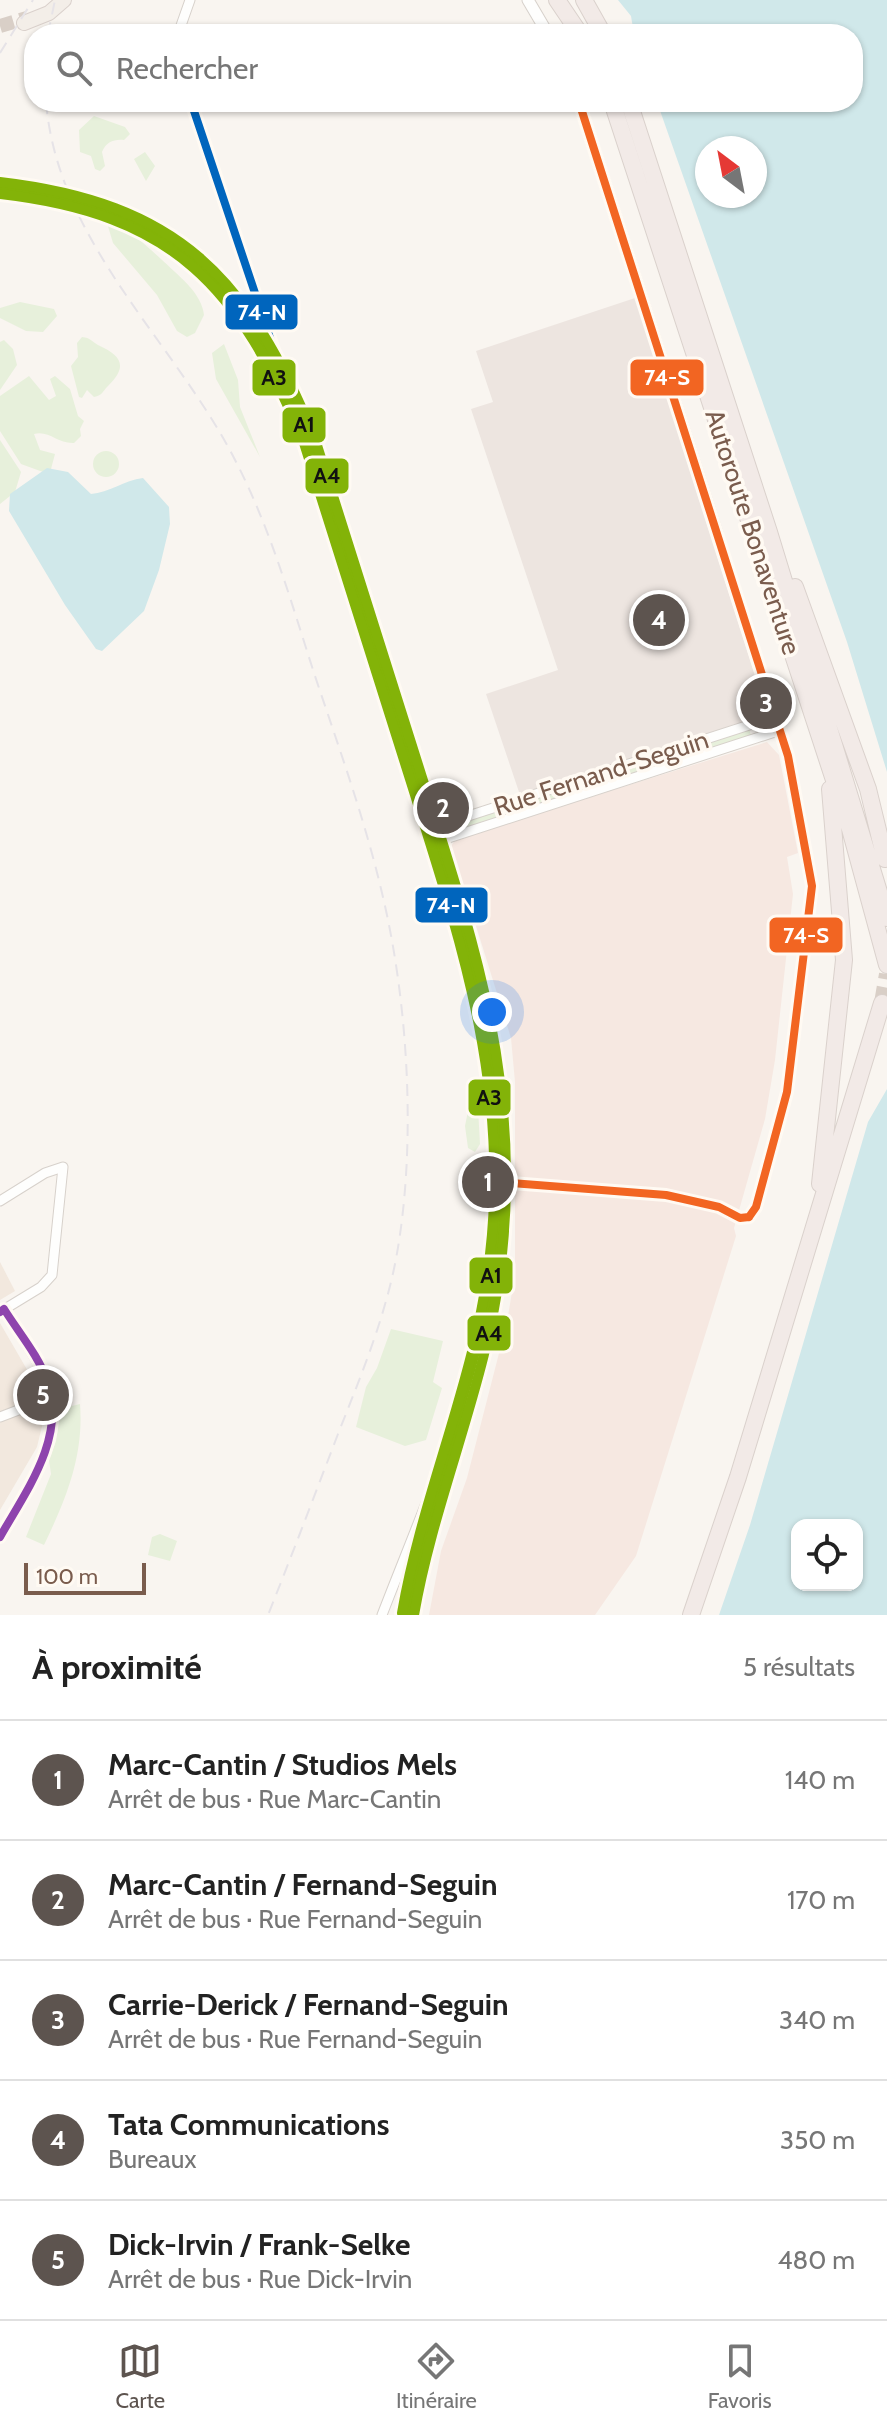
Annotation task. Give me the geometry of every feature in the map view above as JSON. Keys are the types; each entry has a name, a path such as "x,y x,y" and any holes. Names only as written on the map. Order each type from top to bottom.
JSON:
{"highway":[{"path":"557,0 575,24"},
{"path":"566,0 577,24"},
{"path":"584,0 597,24"},
{"name":"Autoroute Bonaventure","path":"615,112 829,764 887,965"},
{"name":"Autoroute Bonaventure","path":"632,112 769,532 887,918"},
{"path":"769,532 803,605 865,780 885,859"},
{"path":"816,1222 844,960 829,764"},
{"path":"691,1615 710,1564 882,1003"}],"main road":[{"path":"26,20 45,15 61,0"}],"street":[{"path":"182,24 190,0"},
{"path":"528,0 542,24"},
{"path":"194,112 301,422 470,959 488,1040 499,1140 497,1230 484,1323 465,1401 382,1615"},
{"path":"582,112 717,533"},
{"name":"Rue Fernand-Seguin","path":"428,829 774,717"},
{"name":"Rue Fernand-Seguin","path":"433,843 778,731"},
{"path":"0,1201 45,1173 63,1167 52,1275 41,1287 2,1311 44,1375 52,1406 46,1448 0,1537"},
{"path":"0,1417 21,1409 52,1406"}],"shaded area":[{"path":"635,298 766,710 761,716 520,795 486,694 558,670 471,409 493,402 476,351"},
{"path":"767,742 779,755 798,853 787,857 793,894 775,1060 765,1119 734,1228 736,1236 636,1556 595,1615 429,1615 441,1551 467,1478 507,1322 515,1274 515,1082 511,1038 451,846 456,839"},
{"path":"0,1262 15,1291 0,1300"},
{"path":"0,1323 40,1392 44,1418 37,1447 0,1510"}],"green space":[{"path":"94,116 125,127 130,134 124,140 106,146 102,152 105,166 100,171 95,169 91,156 80,152 79,130"},
{"path":"145,152 155,166 146,181 134,159"},
{"path":"115,220 195,293 204,315 195,333 187,337 177,331 157,295 113,243 107,223"},
{"path":"20,302 54,309 57,316 43,332 26,331 0,318 0,308"},
{"path":"82,337 112,353 120,362 114,379 101,394 94,397 87,390 82,398 79,397 71,366 78,357 77,343"},
{"path":"4,340 13,349 17,365 0,390 0,342"},
{"path":"224,344 238,380 240,407 260,457 216,379 212,353"},
{"path":"29,376 49,400 56,396 50,379 55,376 70,389 78,416 84,421 81,436 74,443 34,434 40,450 55,454 51,469 43,472 21,464 0,431 0,396"},
{"path":"0,440 21,472 15,492 0,504"},
{"path":"106,451 115,455 119,464 115,473 106,477 97,473 93,464 97,455"},
{"path":"749,729 751,735 598,784 596,779"},
{"path":"575,785 577,791 451,832 449,826"},
{"path":"478,1108 480,1144 475,1152 468,1148 465,1126 468,1111"},
{"path":"391,1329 443,1341 433,1382 442,1388 426,1440 405,1446 356,1427 366,1387 377,1368"},
{"path":"80,1404 79,1442 72,1477 44,1545 26,1537 51,1474 49,1460 56,1441 60,1409"},
{"path":"160,1534 177,1541 170,1561 148,1555 152,1537"}],"water":[{"path":"618,0 887,0 887,772 847,642 661,112 863,112 863,24 632,24 631,16"},
{"path":"47,468 68,472 91,494 143,478 169,507 170,524 159,570 144,611 102,651 96,649 65,605 9,511 10,494"},
{"path":"887,1089 887,1615 719,1615 750,1525 868,1122"}],"tunnel":[{"path":"0,26 27,18"},
{"path":"882,1003 887,974"}],"railway":[{"path":"0,53 33,0"},
{"path":"50,24 55,0"},
{"path":"48,112 55,153 72,200 94,244 208,413 233,456 269,537 368,838 399,982 408,1127 402,1220 395,1264 370,1350 268,1615"}],"transit line":[{"name":"74-N","path":"194,112 440,864 473,988 485,1052 499,1182"},
{"name":"74-S","path":"582,112 788,756 812,886 787,1092 756,1207 749,1217"},
{"name":"A4","path":"0,182 62,192 115,208 161,230 200,258 233,292 263,333 290,382 315,439 457,891 488,1008 498,1067 505,1127 506,1189 496,1300 474,1391 423,1570 414,1615"},
{"name":"A1","path":"0,189 35,193 98,208 155,233 207,272 259,335 282,376 319,464 462,922 492,1063 499,1134 499,1206 494,1259 484,1311 417,1563 407,1615"},
{"name":"A3","path":"0,194 60,204 112,219 156,240 193,267 225,300 254,341 304,443 463,954 487,1071 493,1130 494,1191 490,1254 474,1345 423,1523 402,1613"},
{"name":"74-S","path":"499,1182 666,1195 719,1207 740,1218 749,1217"},
{"path":"0,1312 4,1309 39,1363 48,1383 52,1404 48,1444 31,1483 0,1537"}],"place":[{"name":"Tata Communications","path":"659,620"},
{"name":"Carrie-Derick / Fernand-Seguin","path":"766,703"},
{"name":"Marc-Cantin / Fernand-Seguin","path":"443,808"},
{"name":"Marc-Cantin / Studios Mels","path":"488,1182"},
{"name":"Dick-Irvin / Frank-Selke","path":"43,1395"}]}
